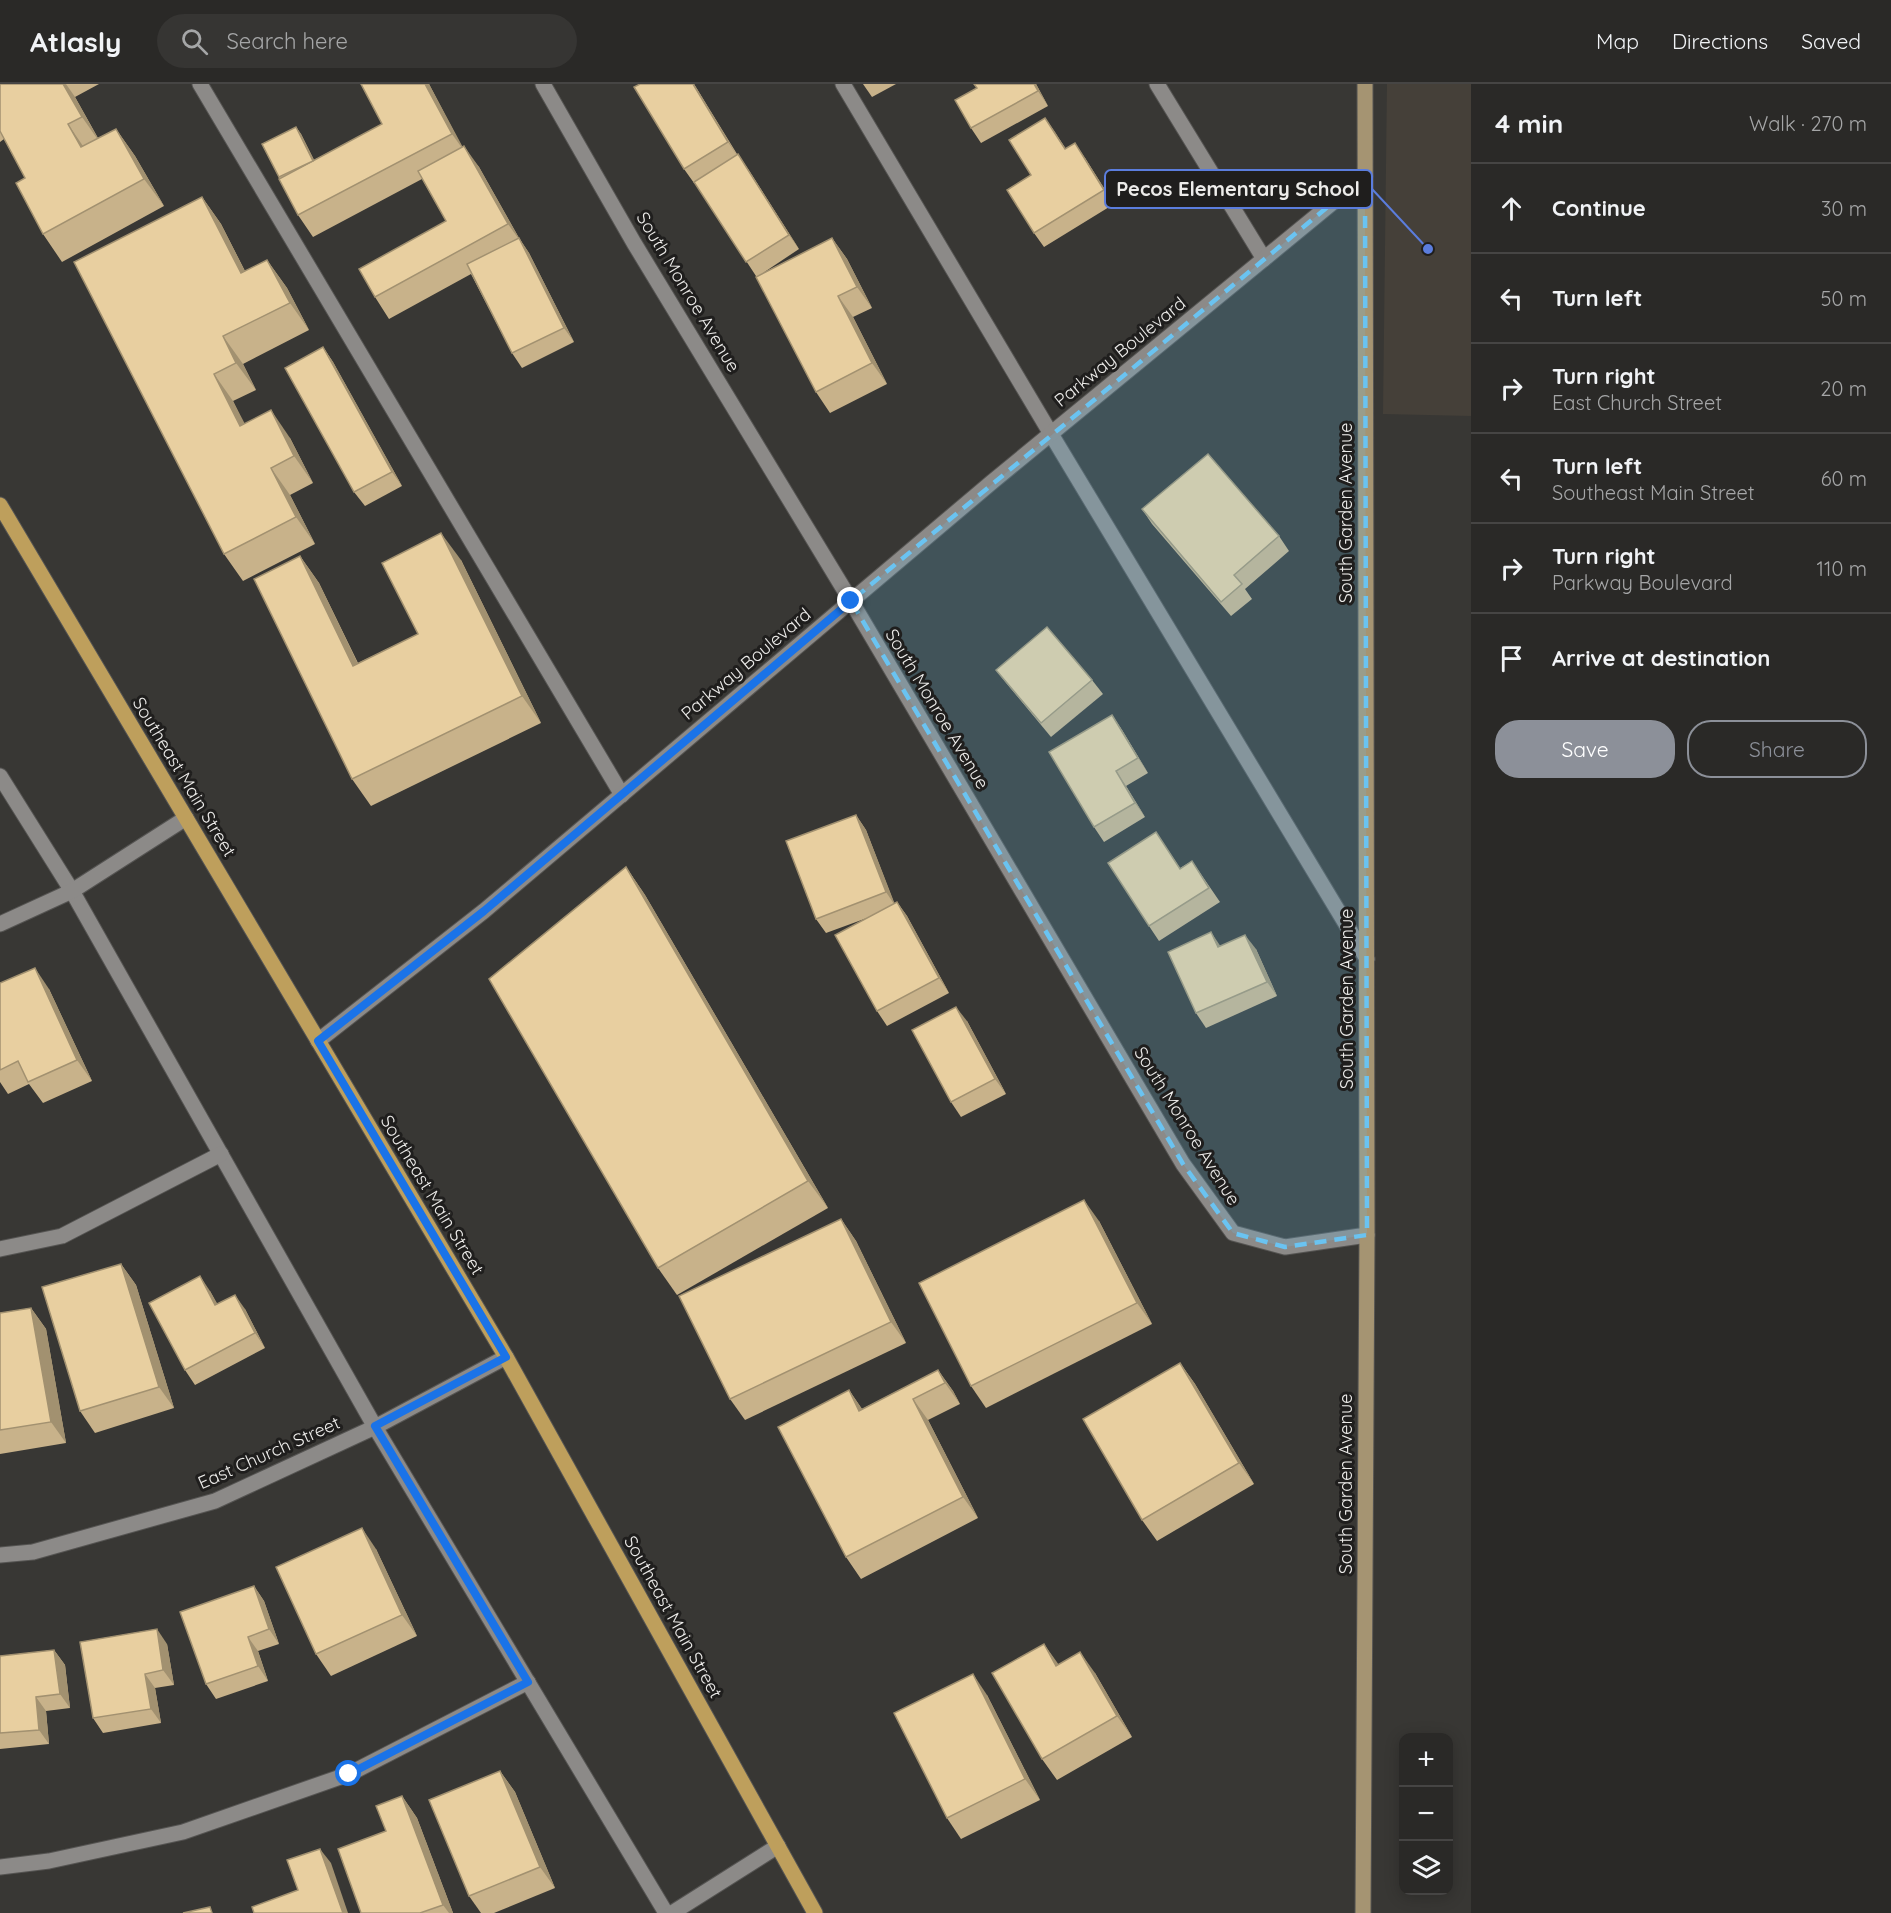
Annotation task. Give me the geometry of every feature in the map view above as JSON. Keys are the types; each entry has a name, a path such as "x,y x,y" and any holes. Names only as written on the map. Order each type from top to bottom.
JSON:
{"main road":[{"name":"Southeast Main Street","path":"0,505 506,1357 815,1913"}],"street":[{"path":"200,84 622,795"},
{"name":"South Monroe Avenue","path":"543,84 634,243 851,601 1183,1164 1233,1233 1285,1247 1368,1235"},
{"path":"843,84 1367,959"},
{"path":"1157,84 1264,259"},
{"name":"South Garden Avenue","path":"1362,1913 1368,1235 1365,84"},
{"name":"Parkway Boulevard","path":"318,1041 484,911 1051,434 1365,176"},
{"path":"0,776 72,891 375,1426 666,1913"},
{"path":"0,924 72,891 186,818"},
{"path":"0,1249 62,1236 220,1154"},
{"name":"East Church Street","path":"0,1555 33,1552 215,1501 375,1426 506,1357"},
{"path":"0,1867 49,1861 183,1832 349,1774 528,1682"},
{"path":"672,1913 778,1846"}],"highlighted area":[{"path":"1365,176 1366,615 1367,1235 1285,1247 1233,1233 1183,1164 851,601"}],"shaded area":[{"path":"1387,84 1471,84 1471,416 1383,414"}],"building":[{"path":"0,84 63,84 82,117 68,124 81,147 116,129 144,179 43,234 16,183 25,178 0,131"},
{"path":"361,84 425,84 452,134 298,215 279,179 382,124"},
{"path":"640,84 693,84 728,142 684,169 634,87"},
{"path":"974,84 1034,84 1038,91 971,128 955,100 977,88"},
{"path":"1045,118 1065,149 1075,143 1104,190 1034,233 1007,190 1031,175 1009,140"},
{"path":"296,127 313,161 279,177 262,144"},
{"path":"464,146 508,224 375,297 359,269 446,221 418,171"},
{"path":"738,154 789,235 746,262 694,182"},
{"path":"202,197 241,273 267,260 290,303 223,336 236,363 214,374 240,426 271,410 294,456 271,468 296,517 224,554 74,262"},
{"path":"519,238 564,328 512,353 467,264"},
{"path":"832,238 857,287 838,296 872,363 816,392 756,277"},
{"path":"323,347 392,472 354,492 285,368"},
{"path":"1208,454 1279,536 1234,575 1242,584 1221,602 1142,509"},
{"path":"441,533 522,696 352,779 254,579 300,556 353,666 418,634 382,563"},
{"path":"1047,627 1092,680 1041,723 996,670"},
{"path":"1112,715 1138,758 1116,771 1135,803 1094,827 1049,752"},
{"path":"856,815 886,892 816,919 786,841"},
{"path":"1156,832 1180,869 1192,861 1209,888 1149,926 1108,863"},
{"path":"626,867 808,1181 658,1268 489,979"},
{"path":"897,902 939,978 877,1011 835,935"},
{"path":"1211,932 1218,947 1245,935 1267,982 1196,1013 1168,952"},
{"path":"35,968 77,1060 28,1082 18,1061 0,1070 0,983"},
{"path":"956,1007 995,1079 951,1102 912,1030"},
{"path":"1084,1200 1137,1303 971,1386 919,1283"},
{"path":"841,1219 891,1322 730,1399 679,1296"},
{"path":"121,1264 159,1387 80,1411 42,1287"},
{"path":"200,1276 215,1305 235,1295 255,1333 185,1370 149,1303"},
{"path":"31,1308 51,1422 0,1430 0,1313"},
{"path":"1180,1363 1239,1463 1142,1520 1083,1419"},
{"path":"938,1370 945,1383 913,1399 963,1497 846,1557 778,1427 849,1390 859,1411"},
{"path":"362,1528 402,1615 316,1654 276,1567"},
{"path":"254,1586 269,1629 248,1637 258,1666 206,1684 180,1612"},
{"path":"157,1629 163,1670 145,1674 151,1709 93,1718 80,1642"},
{"path":"1044,1644 1056,1666 1080,1652 1117,1716 1042,1759 992,1673"},
{"path":"54,1650 60,1694 36,1697 39,1730 0,1733 0,1656"},
{"path":"973,1674 1025,1779 947,1818 894,1713"},
{"path":"500,1771 540,1867 469,1896 429,1800"},
{"path":"402,1796 443,1905 420,1913 361,1913 338,1849 386,1831 376,1806"},
{"path":"320,1849 343,1913 254,1913 252,1907 298,1890 287,1860"},
{"path":"210,1907 212,1913 183,1913"}],"place":[{"name":"Pecos Elementary School","path":"1428,249"}],"route":[{"path":"349,1774 528,1682 375,1426 506,1357 318,1041 484,911 851,601"}]}
